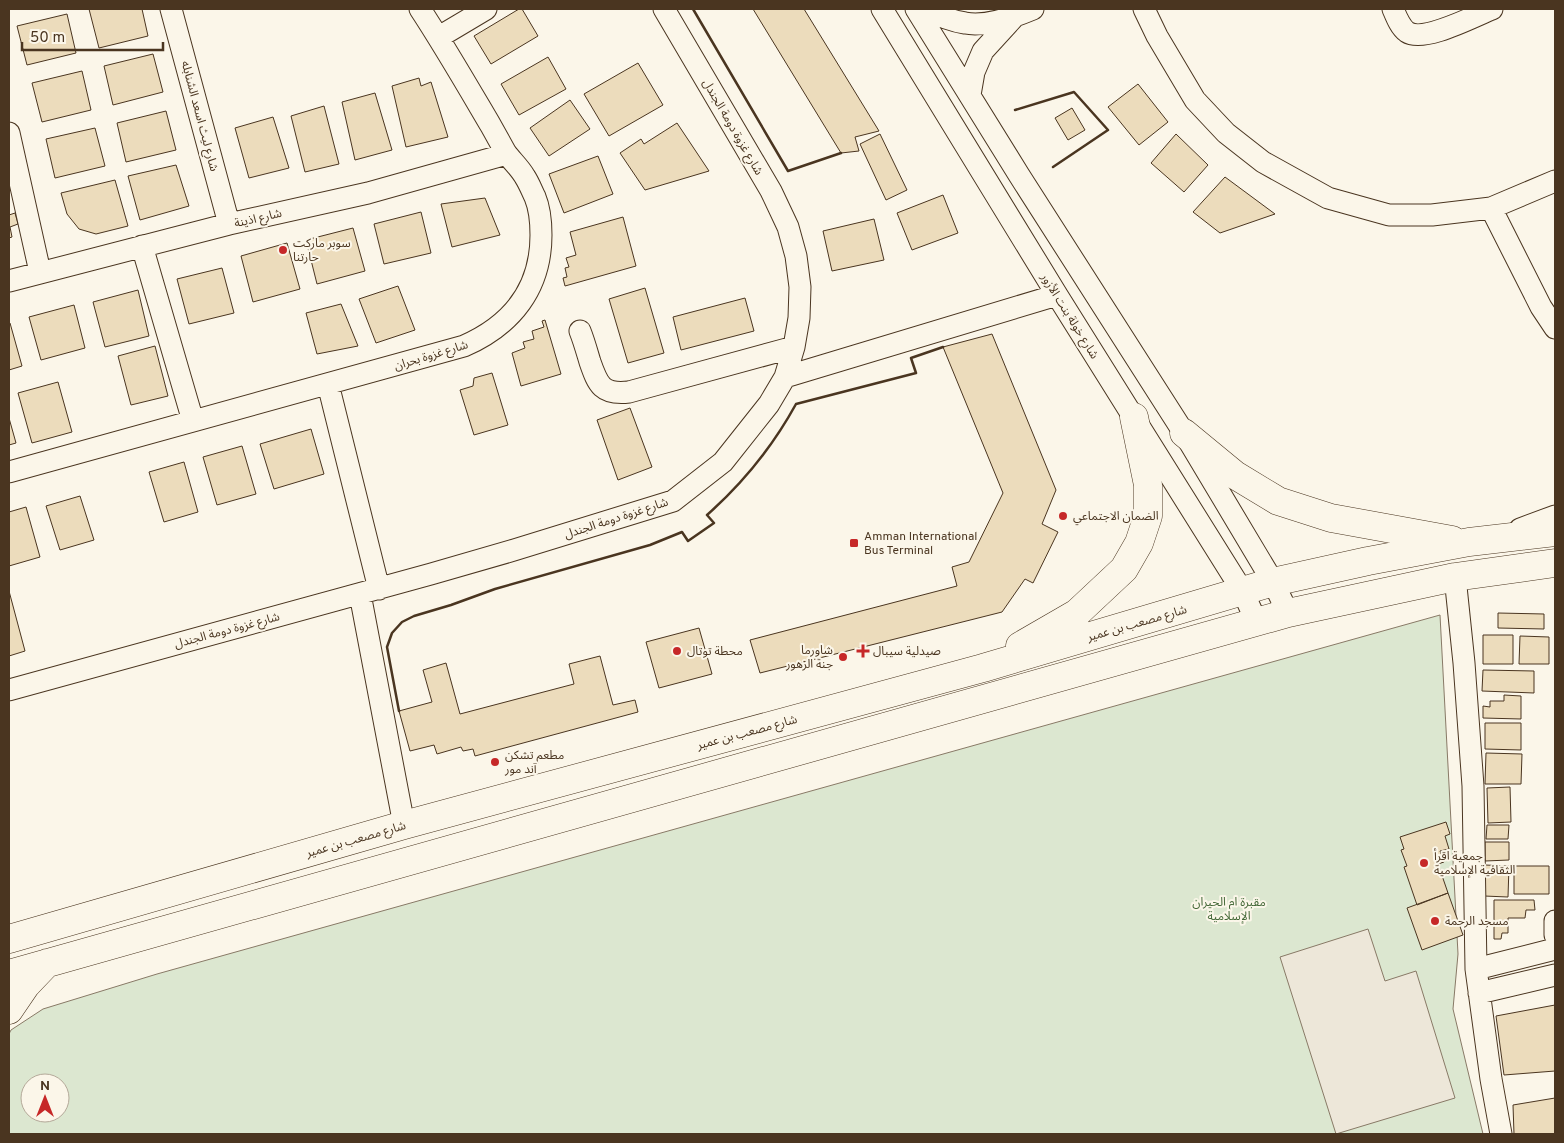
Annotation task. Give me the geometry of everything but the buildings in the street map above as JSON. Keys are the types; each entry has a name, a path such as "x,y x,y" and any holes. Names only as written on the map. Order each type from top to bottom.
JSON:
{"highway":[{"path":"983,668 1077,613 1124,569 1140,543 1148,516 1148,485 1134,417"},
{"path":"1184,433 1235,476 1278,501 1331,518 1478,542"},
{"name":"شارع مصعب بن عمير","path":"9,939 404,825 983,668 1273,582 1368,561 1478,542 1555,532"},
{"path":"9,974 1288,614 1467,576 1555,563"},
{"path":"9,1010 26,985 48,963"}],"street":[{"name":"شارع ليث اسعد الشنابله","path":"171,9 229,224"},
{"name":"شارع غزوة بحران","path":"9,472 464,346 478,340 501,325 512,314 525,298 535,276 541,251 541,222 536,200 526,178 507,154 439,37 420,9"},
{"path":"439,37 486,9"},
{"name":"شارع غزوة دومة الجندل","path":"9,690 370,591 514,550 673,501 723,462 764,410 785,377 794,347 799,318 800,287 796,256 788,227 770,191 664,9"},
{"name":"شارع خولة بنت الأزور","path":"882,9 1057,295 1243,592 1257,623"},
{"path":"916,9 970,94 1018,175 1184,433 1273,582 1288,614"},
{"path":"925,9 966,24 979,24 1023,13"},
{"path":"1144,9 1157,36 1195,100 1226,133 1262,162 1328,198 1389,215 1432,215 1491,208 1555,181"},
{"path":"1393,9 1405,30 1413,35 1427,34 1492,9"},
{"path":"970,94 974,72 983,52 1023,13"},
{"path":"9,133 40,272"},
{"name":"شارع اذينة","path":"9,281 229,224 368,193 507,154"},
{"path":"1491,208 1541,307 1555,328"},
{"path":"142,246 193,421"},
{"path":"785,377 1057,295"},
{"path":"580,331 596,380 605,389 617,393 794,347"},
{"path":"328,384 370,591 404,825"},
{"name":"شارع مصعب بن عمير","path":"1478,542 1555,516"},
{"path":"1501,1134 1491,1079 1476,969 1473,786 1464,664 1467,576 1519,579 1555,576"},
{"path":"1555,921 1555,935"},
{"path":"1476,969 1555,949"},
{"path":"1479,993 1555,975"}],"green space":[{"name":"مقبرة ام الحيران الإسلامية","path":"1440,615 1458,954 1453,1009 1483,1134 9,1134 9,1034 11,1030 43,1009 157,974"}],"shaded area":[{"path":"1368,929 1385,981 1416,971 1455,1098 1336,1134 1280,957"}],"wall":[{"path":"693,9 788,171 841,153"},
{"path":"1015,110 1074,92 1108,130 1053,167"},
{"path":"399,711 387,647 392,633 402,622 414,616 495,589 650,545 682,532 688,541 714,523 707,515 745,477 777,435 796,404 916,373 911,358 943,347"}],"place":[{"name":"سوبر ماركت حارتنا","path":"283,250"},
{"name":"الضمان الاجتماعي","path":"1063,516"},
{"name":"Amman International Bus Terminal","path":"854,543"},
{"name":"محطة توتال","path":"677,651"},
{"name":"صيدلية سيبال","path":"863,651"},
{"name":"شاورما جنة الزهور","path":"843,657"},
{"name":"مطعم تشكن آند مور","path":"495,762"},
{"name":"جمعية اقرأ الثقافية الإسلامية","path":"1424,863"},
{"name":"مسجد الرحمة","path":"1435,921"}]}
